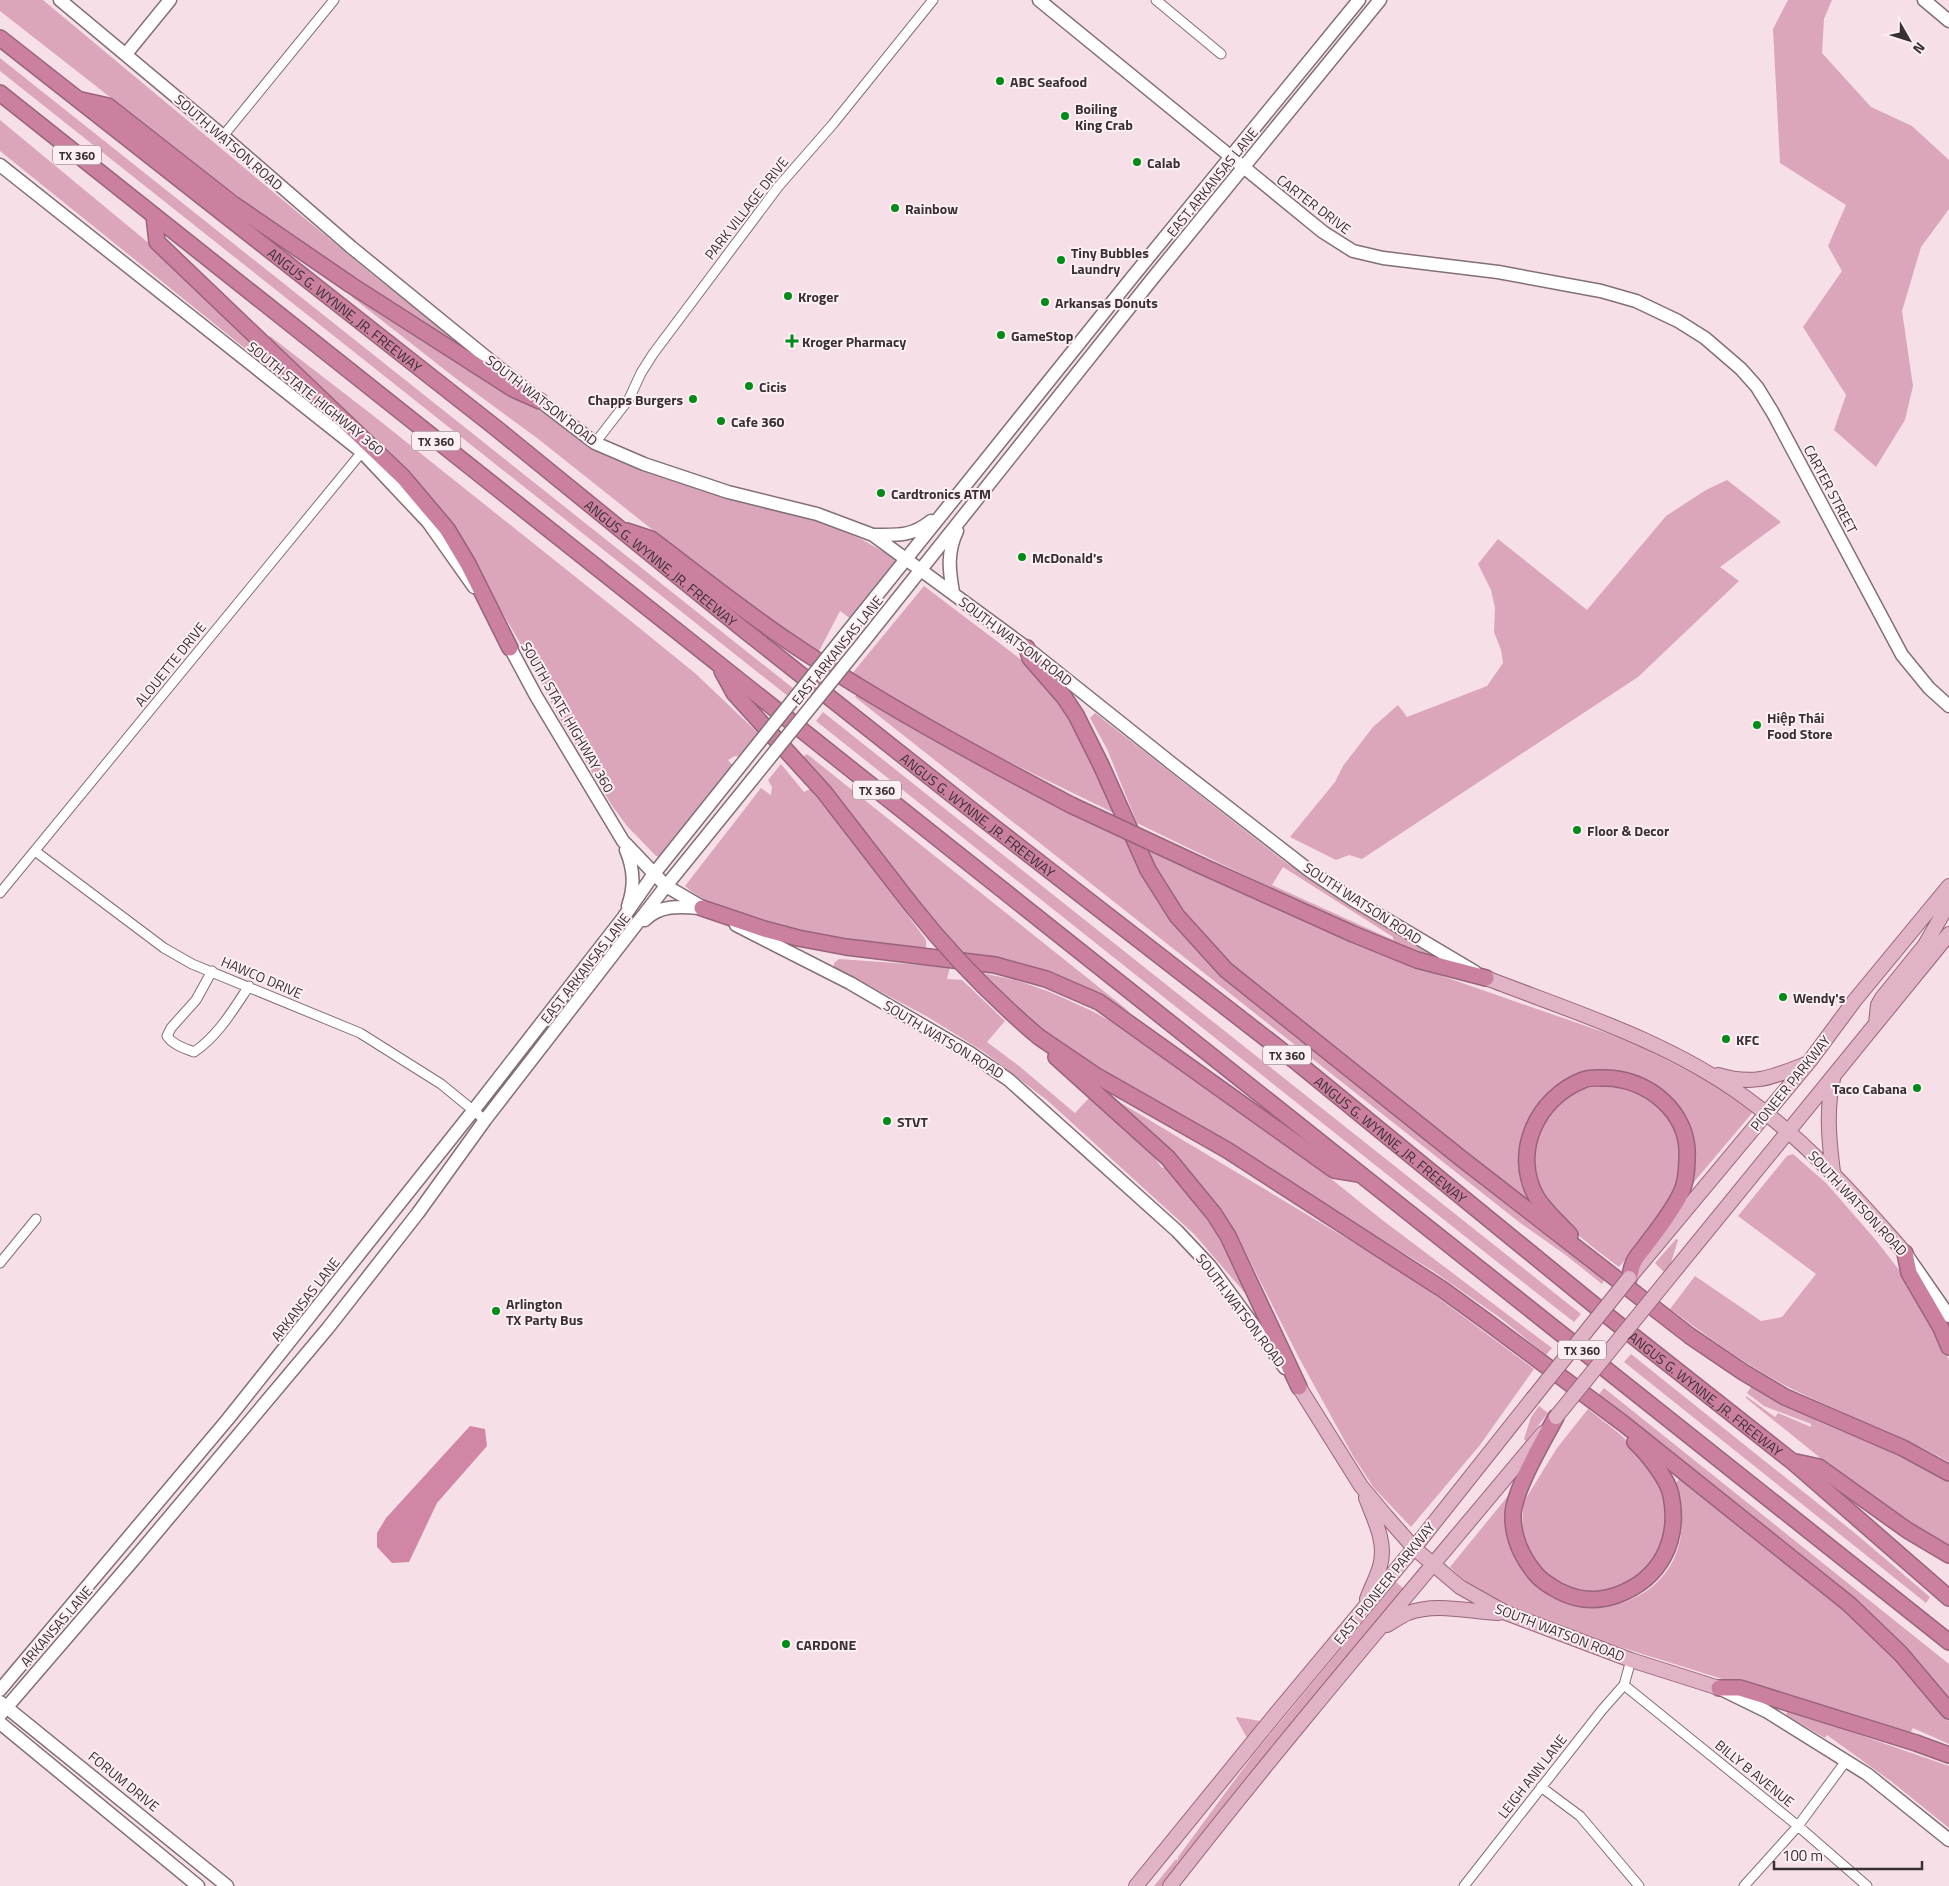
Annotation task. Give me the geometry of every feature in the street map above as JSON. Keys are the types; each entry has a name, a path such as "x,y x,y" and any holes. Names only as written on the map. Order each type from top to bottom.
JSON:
{"highway":[{"name":"ANGUS G. WYNNE, JR. FREEWAY","path":"0,38 488,421 618,528 964,804 1299,1064 1604,1313 1793,1462 1949,1598"},
{"name":"TX 360","path":"0,93 1949,1642"},
{"path":"77,99 108,106 233,204 288,242 513,389 540,401"},
{"path":"154,216 157,242 403,477 447,528 468,564 510,648"},
{"path":"618,528 651,538 787,640 857,686 971,753 1071,805 1353,934 1417,960 1486,978"},
{"path":"1027,648 1030,658 1064,697 1076,715 1101,764 1148,870 1177,916 1212,956 1258,996 1583,1254 1690,1336 1742,1372 1785,1396 1903,1448 1949,1473"},
{"path":"720,665 734,694 824,792 945,947 982,986 1039,1036 1095,1075 1227,1150 1442,1289 1624,1424 1860,1613 1901,1654 1949,1711"},
{"path":"702,908 764,929 798,938 846,947 995,964 1046,979 1099,1002 1334,1170 1361,1175"},
{"path":"1039,1036 1060,1062 1168,1158 1214,1214 1228,1236 1298,1387"},
{"path":"1583,1254 1575,1240 1538,1199 1530,1184 1528,1142 1533,1126 1542,1110 1559,1094 1584,1079 1621,1078 1630,1080 1650,1091 1673,1112 1679,1121 1686,1141 1688,1156 1686,1176 1681,1194 1633,1262 1629,1278"},
{"path":"1905,1253 1909,1273 1941,1328 1949,1346"},
{"path":"1556,1417 1517,1495 1512,1516 1521,1553 1538,1577 1564,1594 1582,1600 1611,1597 1629,1590 1648,1578 1662,1560 1672,1538 1674,1516 1671,1493 1643,1449 1629,1436 1624,1424"},
{"path":"1793,1462 1819,1467 1907,1530 1949,1555"},
{"path":"1719,1688 1740,1688 1916,1743 1949,1756"}],"main road":[{"name":"SOUTH WATSON ROAD","path":"60,0 223,136 351,247 540,401 595,443 644,464 728,492 817,514 873,535 1027,648 1310,871 1352,899 1486,978 1648,1041 1703,1070 1745,1097 1788,1131 1833,1172 1905,1253 1949,1316"},
{"path":"126,54 170,0"},
{"name":"CARTER DRIVE","path":"1039,0 1323,232 1353,251 1420,264 1498,272 1601,291 1636,301 1658,312"},
{"name":"EAST ARKANSAS LANE","path":"623,918 653,874 1230,157 1359,0"},
{"name":"EAST ARKANSAS LANE","path":"328,1328 418,1213 485,1120 631,934 666,886 1380,0"},
{"path":"1924,0 1949,21"},
{"name":"SOUTH STATE HIGHWAY 360","path":"0,165 362,452 428,522 482,598 536,696 623,841 666,886"},
{"name":"CARTER STREET","path":"1658,312 1678,321 1705,338 1757,387 1773,412 1902,655 1929,688 1949,706"},
{"path":"873,535 909,534 925,526 945,511"},
{"path":"953,592 949,566 950,549 965,514"},
{"path":"623,841 632,865 633,877 630,898 623,918"},
{"name":"SOUTH WATSON ROAD","path":"666,886 702,908 850,983 970,1053 1009,1080 1177,1231 1210,1266 1298,1387 1361,1486 1414,1548 1460,1587 1506,1613 1631,1660 1719,1688 1766,1711 1867,1774 1949,1840"},
{"name":"PIONEER PARKWAY","path":"1629,1278 1809,1062 1855,1000 1949,886"},
{"path":"1876,1022 1878,1005 1882,998 1928,940 1949,903"},
{"path":"631,934 649,916 657,911 675,907 702,908"},
{"name":"ARKANSAS LANE","path":"0,1690 222,1426 473,1111 623,918"},
{"name":"PIONEER PARKWAY","path":"1663,1285 1949,934"},
{"path":"1703,1070 1731,1078 1751,1081 1766,1079 1809,1062"},
{"path":"1833,1172 1828,1115 1829,1095 1834,1075"},
{"name":"EAST PIONEER PARKWAY","path":"1136,1886 1414,1548 1629,1278"},
{"name":"EAST PIONEER PARKWAY","path":"1170,1886 1224,1817 1663,1285"},
{"name":"ARKANSAS LANE","path":"2,1708 135,1558 328,1328"},
{"path":"1361,1486 1381,1539 1382,1552 1381,1566 1364,1608"},
{"path":"1378,1630 1408,1613 1424,1609 1506,1613"},
{"name":"FORUM DRIVE","path":"2,1708 227,1886"},
{"path":"0,1723 198,1886"},
{"path":"1129,1886 1154,1865"}],"street":[{"path":"223,136 334,0"},
{"name":"PARK VILLAGE DRIVE","path":"595,443 629,399 641,373 653,354 742,233 933,0"},
{"path":"1160,1 1221,54"},
{"name":"ALOUETTE DRIVE","path":"0,893 362,452"},
{"name":"HAWCO DRIVE","path":"35,851 144,934 192,964 360,1033 441,1084 485,1120"},
{"path":"212,971 196,1000 171,1028 167,1036 180,1046 194,1052 206,1044 234,1009 248,986"},
{"path":"0,1263 36,1219"},
{"name":"SOUTH WATSON ROAD","path":"1624,1685 1631,1660"},
{"name":"LEIGH ANN LANE","path":"1464,1886 1602,1710 1624,1685"},
{"name":"BILLY B AVENUE","path":"1624,1685 1798,1826 1866,1886"},
{"path":"1744,1886 1798,1826 1846,1762"},
{"path":"1541,1787 1580,1816 1639,1886"}],"shaded area":[{"path":"0,0 43,0 368,271 483,362 359,284 225,187 0,11"},
{"path":"1788,0 1832,0 1824,19 1822,53 1871,107 1912,126 1949,160 1949,209 1921,247 1902,311 1913,386 1905,420 1876,467 1834,430 1846,395 1803,327 1842,271 1828,246 1846,205 1780,163 1773,29"},
{"path":"0,58 794,689 789,697 0,71"},
{"path":"0,120 174,264 329,416 0,151"},
{"path":"353,291 607,454 663,478 818,521 861,539 898,560 851,619 840,611 818,653 727,589 537,438 454,377 352,297"},
{"path":"270,336 375,417 696,674 759,734 740,757 735,756 728,760 734,767 662,857 656,856 627,826 613,807 560,719 519,641 475,566 267,340"},
{"path":"1727,480 1781,522 1720,567 1739,581 1638,677 1362,859 1349,855 1336,860 1290,837 1335,782 1343,766 1373,727 1398,705 1407,717 1487,686 1503,663 1501,650 1494,632 1495,608 1491,590 1478,564 1498,539 1587,610 1666,516 1706,490"},
{"path":"924,586 1040,674 1075,721 1114,813 940,728 851,675"},
{"path":"858,693 924,734 1128,839 1189,939 1605,1279 1602,1284 1519,1222 855,697"},
{"path":"823,712 1581,1314 1574,1322 816,721"},
{"path":"1095,713 1285,862 1378,923 1451,965 1360,931 1137,823 1107,749 1090,718","holes":["1283,867 1393,937 1393,940 1272,885"]},
{"path":"807,754 1130,1012 1113,1003 1000,959 961,953 872,840 802,758"},
{"path":"781,764 804,792 810,789 877,874 926,940 926,949 804,937 711,904 685,886 761,788 771,795 772,787 768,780"},
{"path":"1144,846 1277,909 1280,905 1370,947 1425,970 1632,1042 1709,1082 1753,1112 1694,1182 1691,1181 1694,1153 1690,1130 1660,1090 1646,1080 1634,1076 1593,1074 1529,1126 1532,1196 1527,1202 1289,1013 1233,965 1184,911 1163,880"},
{"path":"839,959 950,967 947,979 962,980 1005,1021 987,1042 1075,1113 1089,1098 1155,1158 1162,1168 1165,1167 1214,1229 1249,1291 1245,1293 1194,1234 1048,1101 984,1052 928,1017 834,967 834,963"},
{"path":"982,973 1019,981 1050,992 1092,1011 1125,1029 1278,1136 1381,1219 1552,1348 1546,1355 1499,1317 1433,1271 1288,1182 1080,1059 1020,1012"},
{"path":"1602,1083 1631,1086 1670,1115 1684,1152 1676,1190 1644,1238 1619,1267 1583,1239 1551,1206 1540,1187 1534,1167 1535,1145 1549,1114 1569,1096 1585,1088"},
{"path":"1116,1100 1406,1274 1534,1369 1480,1445 1411,1527 1374,1488 1353,1456 1298,1356 1245,1251 1216,1203 1180,1160"},
{"path":"1793,1154 1826,1183 1875,1239 1910,1284 1939,1336 1949,1360 1949,1462 1911,1442 1794,1390 1730,1352 1670,1309 1695,1276 1761,1321 1782,1317 1816,1274 1738,1216 1787,1156"},
{"path":"1676,1239 1678,1240 1671,1263 1664,1272 1655,1263"},
{"path":"1631,1354 1856,1534 1930,1597 1926,1603 1624,1362"},
{"path":"1751,1387 1824,1424 1906,1458 1949,1482 1949,1551 1860,1490 1746,1398 1746,1396 1775,1417 1778,1413 1811,1427 1811,1424 1764,1406 1747,1393"},
{"path":"1604,1388 1949,1664 1949,1700 1921,1666 1871,1614 1597,1397"},
{"path":"1539,1406 1548,1413 1526,1441 1524,1439 1531,1417"},
{"path":"1588,1409 1621,1435 1643,1457 1656,1475 1670,1507 1658,1561 1612,1593 1575,1592 1542,1574 1532,1560 1522,1538 1523,1503 1557,1448"},
{"path":"470,1426 485,1429 487,1446 437,1503 409,1562 392,1563 377,1547 377,1533 386,1518"},
{"path":"1681,1477 1852,1615 1893,1653 1949,1721 1949,1744 1913,1728 1910,1733 1886,1726 1884,1728 1571,1631 1516,1610 1491,1597 1468,1583 1450,1567 1512,1491 1511,1519 1540,1583 1548,1594 1562,1601 1582,1606 1608,1606 1631,1599 1650,1588 1665,1573 1676,1555 1681,1533 1681,1510 1674,1485"},
{"path":"1396,1582 1405,1590 1163,1886 1154,1886 1176,1859 1178,1860 1178,1857 1254,1754"},
{"path":"1788,1710 1949,1766 1949,1828 1892,1782 1827,1735 1825,1738 1786,1715"},
{"path":"1237,1717 1260,1721 1247,1738"}],"place":[{"name":"ABC Seafood","path":"1000,81"},
{"name":"Boiling King Crab","path":"1065,116"},
{"name":"Calab","path":"1137,162"},
{"name":"Rainbow","path":"895,208"},
{"name":"Tiny Bubbles Laundry","path":"1061,260"},
{"name":"Kroger","path":"788,296"},
{"name":"Arkansas Donuts","path":"1045,302"},
{"name":"GameStop","path":"1001,335"},
{"name":"Kroger Pharmacy","path":"792,341"},
{"name":"Cicis","path":"749,386"},
{"name":"Chapps Burgers","path":"693,399"},
{"name":"Cafe 360","path":"721,421"},
{"name":"Cardtronics ATM","path":"881,493"},
{"name":"McDonald's","path":"1022,557"},
{"name":"Hiệp Thái Food Store","path":"1757,725"},
{"name":"Floor & Decor","path":"1577,830"},
{"name":"Wendy's","path":"1783,997"},
{"name":"KFC","path":"1726,1039"},
{"name":"Taco Cabana","path":"1917,1088"},
{"name":"STVT","path":"887,1121"},
{"name":"Arlington TX Party Bus","path":"496,1311"},
{"name":"CARDONE","path":"786,1644"}]}
